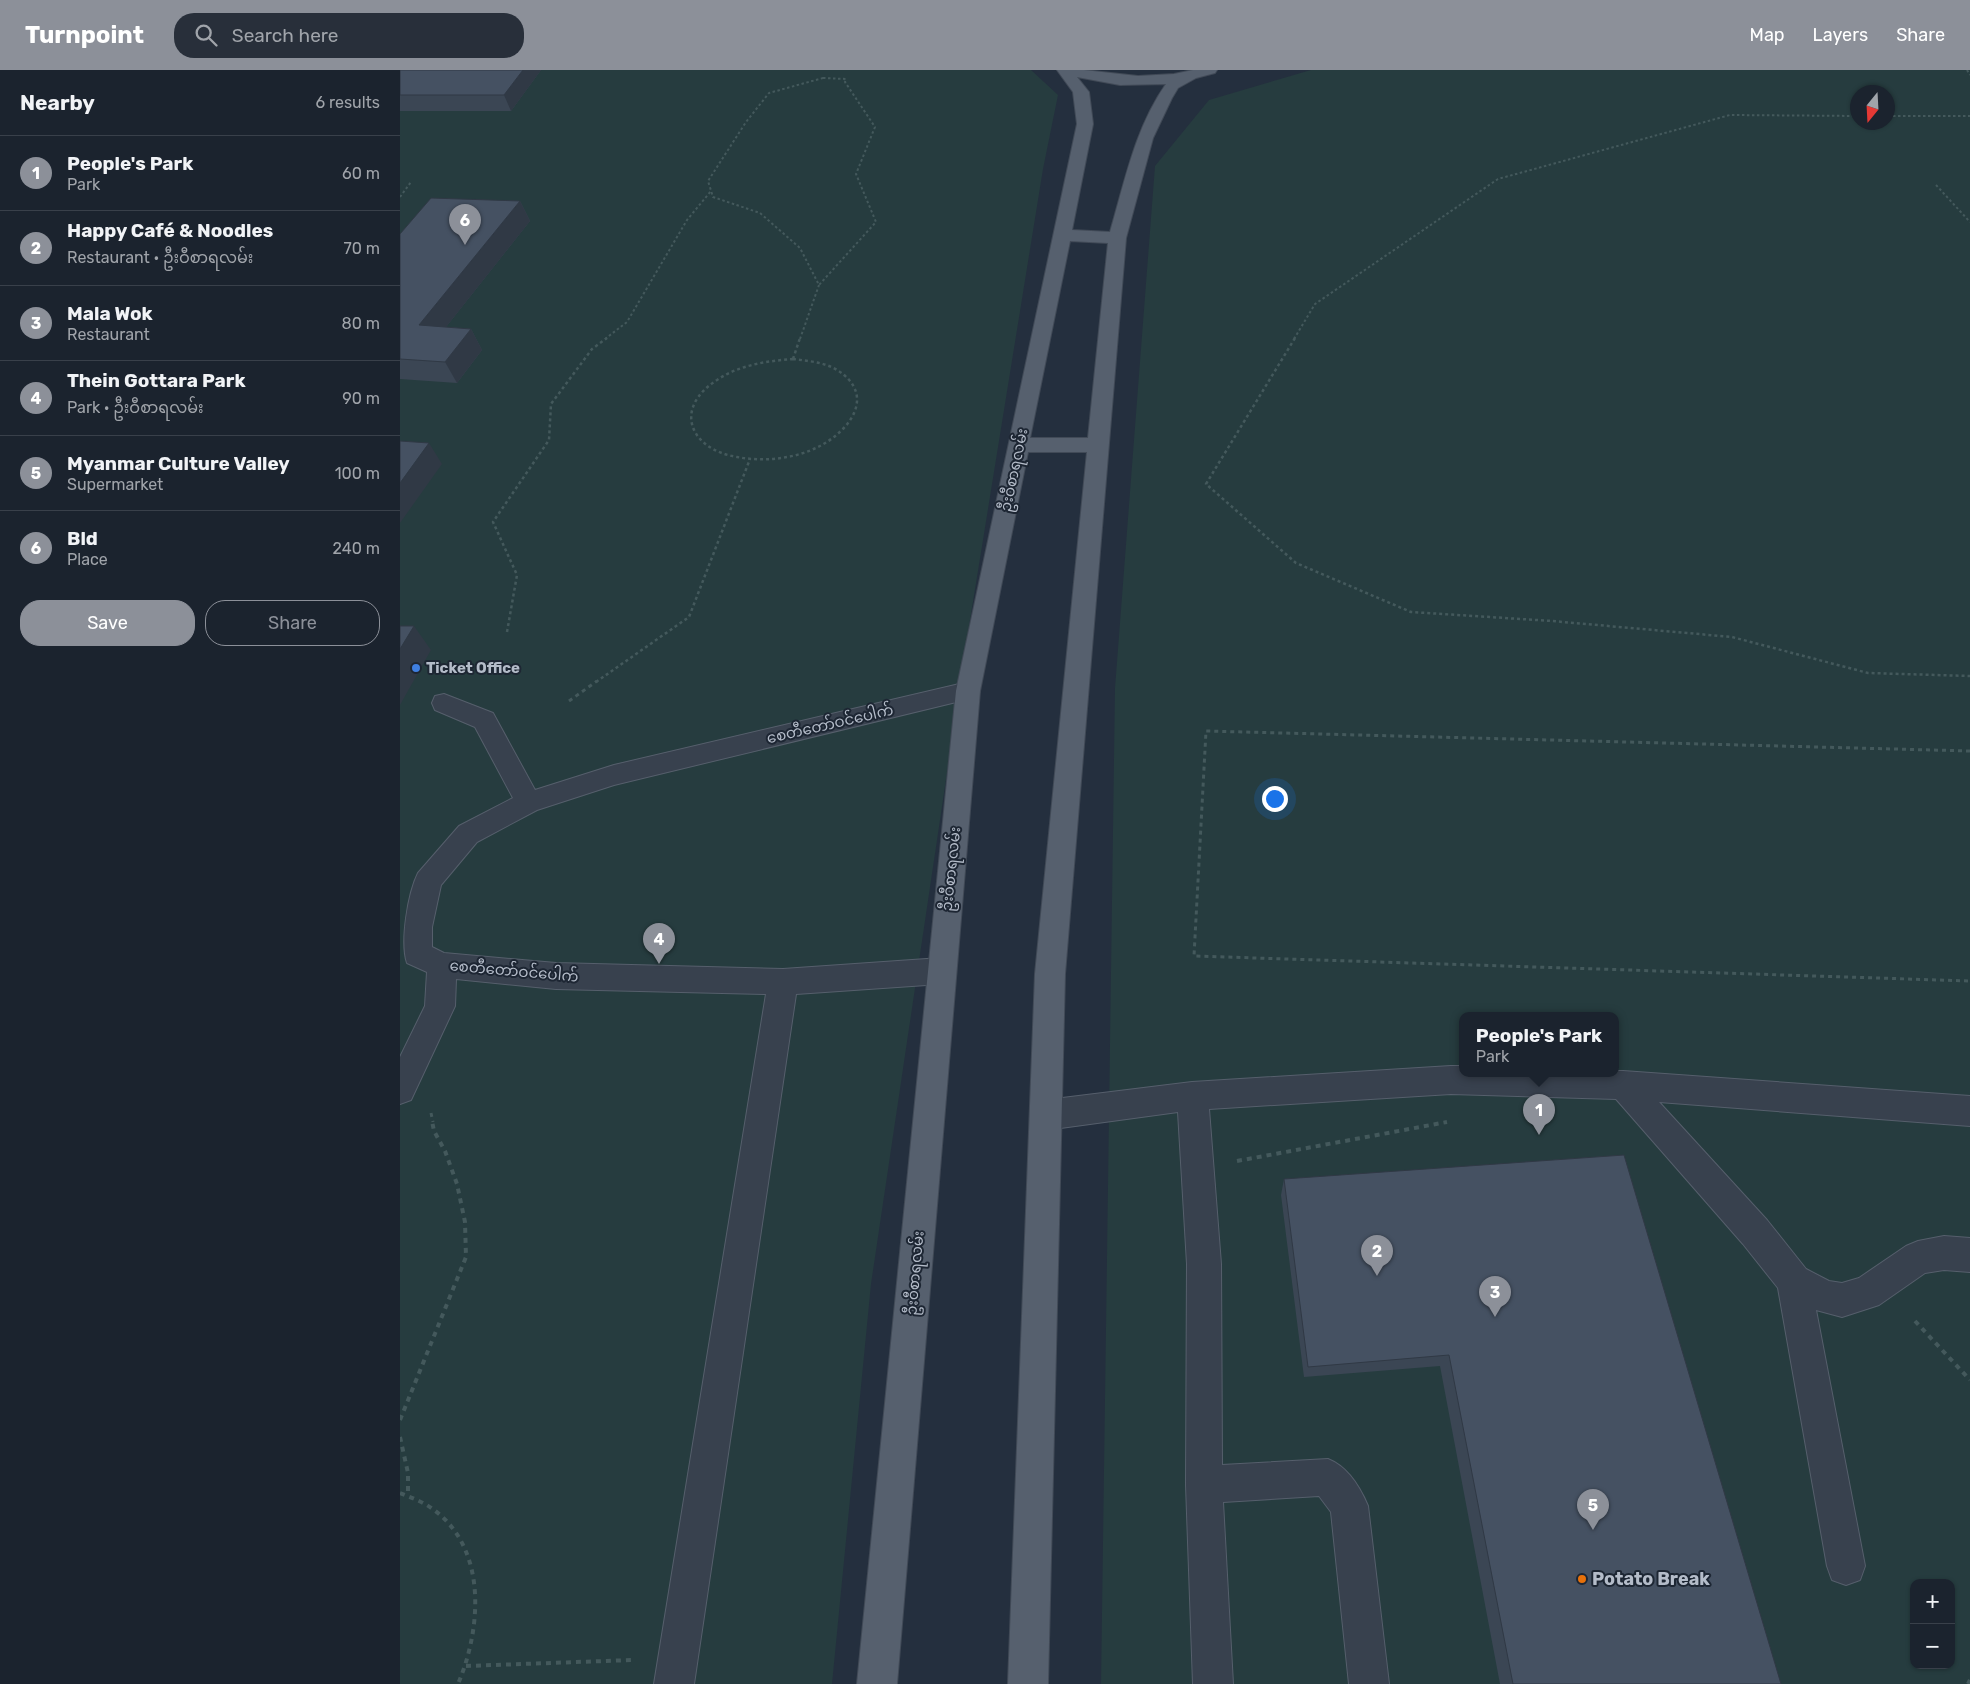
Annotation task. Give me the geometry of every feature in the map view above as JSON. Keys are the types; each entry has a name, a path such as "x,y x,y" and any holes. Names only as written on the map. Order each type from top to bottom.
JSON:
{"main road":[{"path":"1066,70 1091,77 1123,82 1158,81 1190,76 1210,70"},
{"name":"ဦးဝီစာရလမ်း","path":"877,1684 968,691 1085,124 1081,92 1066,70"},
{"path":"1028,1684 1050,974 1117,238 1145,138 1164,98 1173,85 1190,76"},
{"path":"1062,235 1117,238"},
{"path":"1019,444 1098,445"}],"lane":[{"name":"စေတီတော်ဝင်ပေါက်","path":"941,971 783,982 556,976 420,958 418,927 428,881 468,834 528,802 614,775 968,691"},
{"path":"444,703 484,720 528,802"},
{"path":"403,1084 440,1006 420,958"},
{"path":"675,1671 783,982"},
{"path":"1046,1115 1192,1096 1451,1080 1623,1085 1970,1112"},
{"path":"1623,1085 1755,1232 1794,1281 1826,1297 1842,1300 1867,1293 1918,1258 1944,1253 1970,1255"},
{"path":"1192,1096 1204,1264 1204,1485 1213,1684"},
{"path":"1794,1281 1846,1566"},
{"path":"1204,1485 1328,1477 1350,1506 1369,1684"}],"path":[{"path":"1967,70 1970,75"},
{"path":"793,359 819,285 876,222 856,174 875,127 845,82 846,79 823,78 769,93 746,122 708,181 713,197 760,214 800,248 819,285"},
{"path":"1850,116 1730,116 1498,179 1315,304 1206,484 1296,563 1412,612 1552,621 1732,637 1868,672 1970,676"},
{"path":"1895,116 1970,116"},
{"path":"400,197 411,182"},
{"path":"1936,186 1970,222"},
{"path":"507,632 517,575 493,522 550,440 551,404 592,349 627,322 687,220 711,191"},
{"path":"793,359 817,362 837,370 851,381 858,395 856,411 846,427 829,441 805,452 778,458 750,459 723,454 703,444 692,429 690,413 699,396 716,380 747,366 765,361 793,359"},
{"path":"569,701 689,616 750,459"},
{"path":"1970,751 1206,731 1194,956 1970,981"},
{"path":"400,1420 466,1257 465,1222 457,1184 445,1151 434,1131 430,1106 403,1084"},
{"path":"1198,1169 1453,1120"},
{"path":"1915,1321 1970,1380"},
{"path":"400,1437 408,1473 408,1495"},
{"path":"400,1493 408,1495 438,1512 460,1539 473,1574 476,1618 466,1666 458,1684"},
{"path":"466,1666 675,1671"},
{"path":"1968,1684 1970,1680"}],"green space":[{"path":"400,70 1031,70 1058,95 1043,169 966,645 871,1284 832,1684 400,1684"},
{"path":"1311,70 1970,70 1970,1684 1101,1684 1115,688 1155,166 1209,100"}],"building":[{"path":"400,70 523,70 504,95 400,95"},
{"path":"431,198 520,201 419,325 471,329 445,362 400,359 400,234"},
{"path":"400,441 429,443 400,483"},
{"path":"400,626 414,626 400,649"},
{"path":"1624,1155 1781,1684 1513,1684 1449,1355 1308,1367 1284,1179"}],"place":[{"name":"Bld","path":"465,245"},
{"name":"Ticket Office","path":"416,668"},
{"name":"Thein Gottara Park","path":"659,964"},
{"name":"People's Park","path":"1539,1135"},
{"name":"Happy Café & Noodles","path":"1377,1276"},
{"name":"Mala Wok","path":"1495,1317"},
{"name":"Myanmar Culture Valley","path":"1593,1530"},
{"name":"Potato Break","path":"1582,1579"}]}
